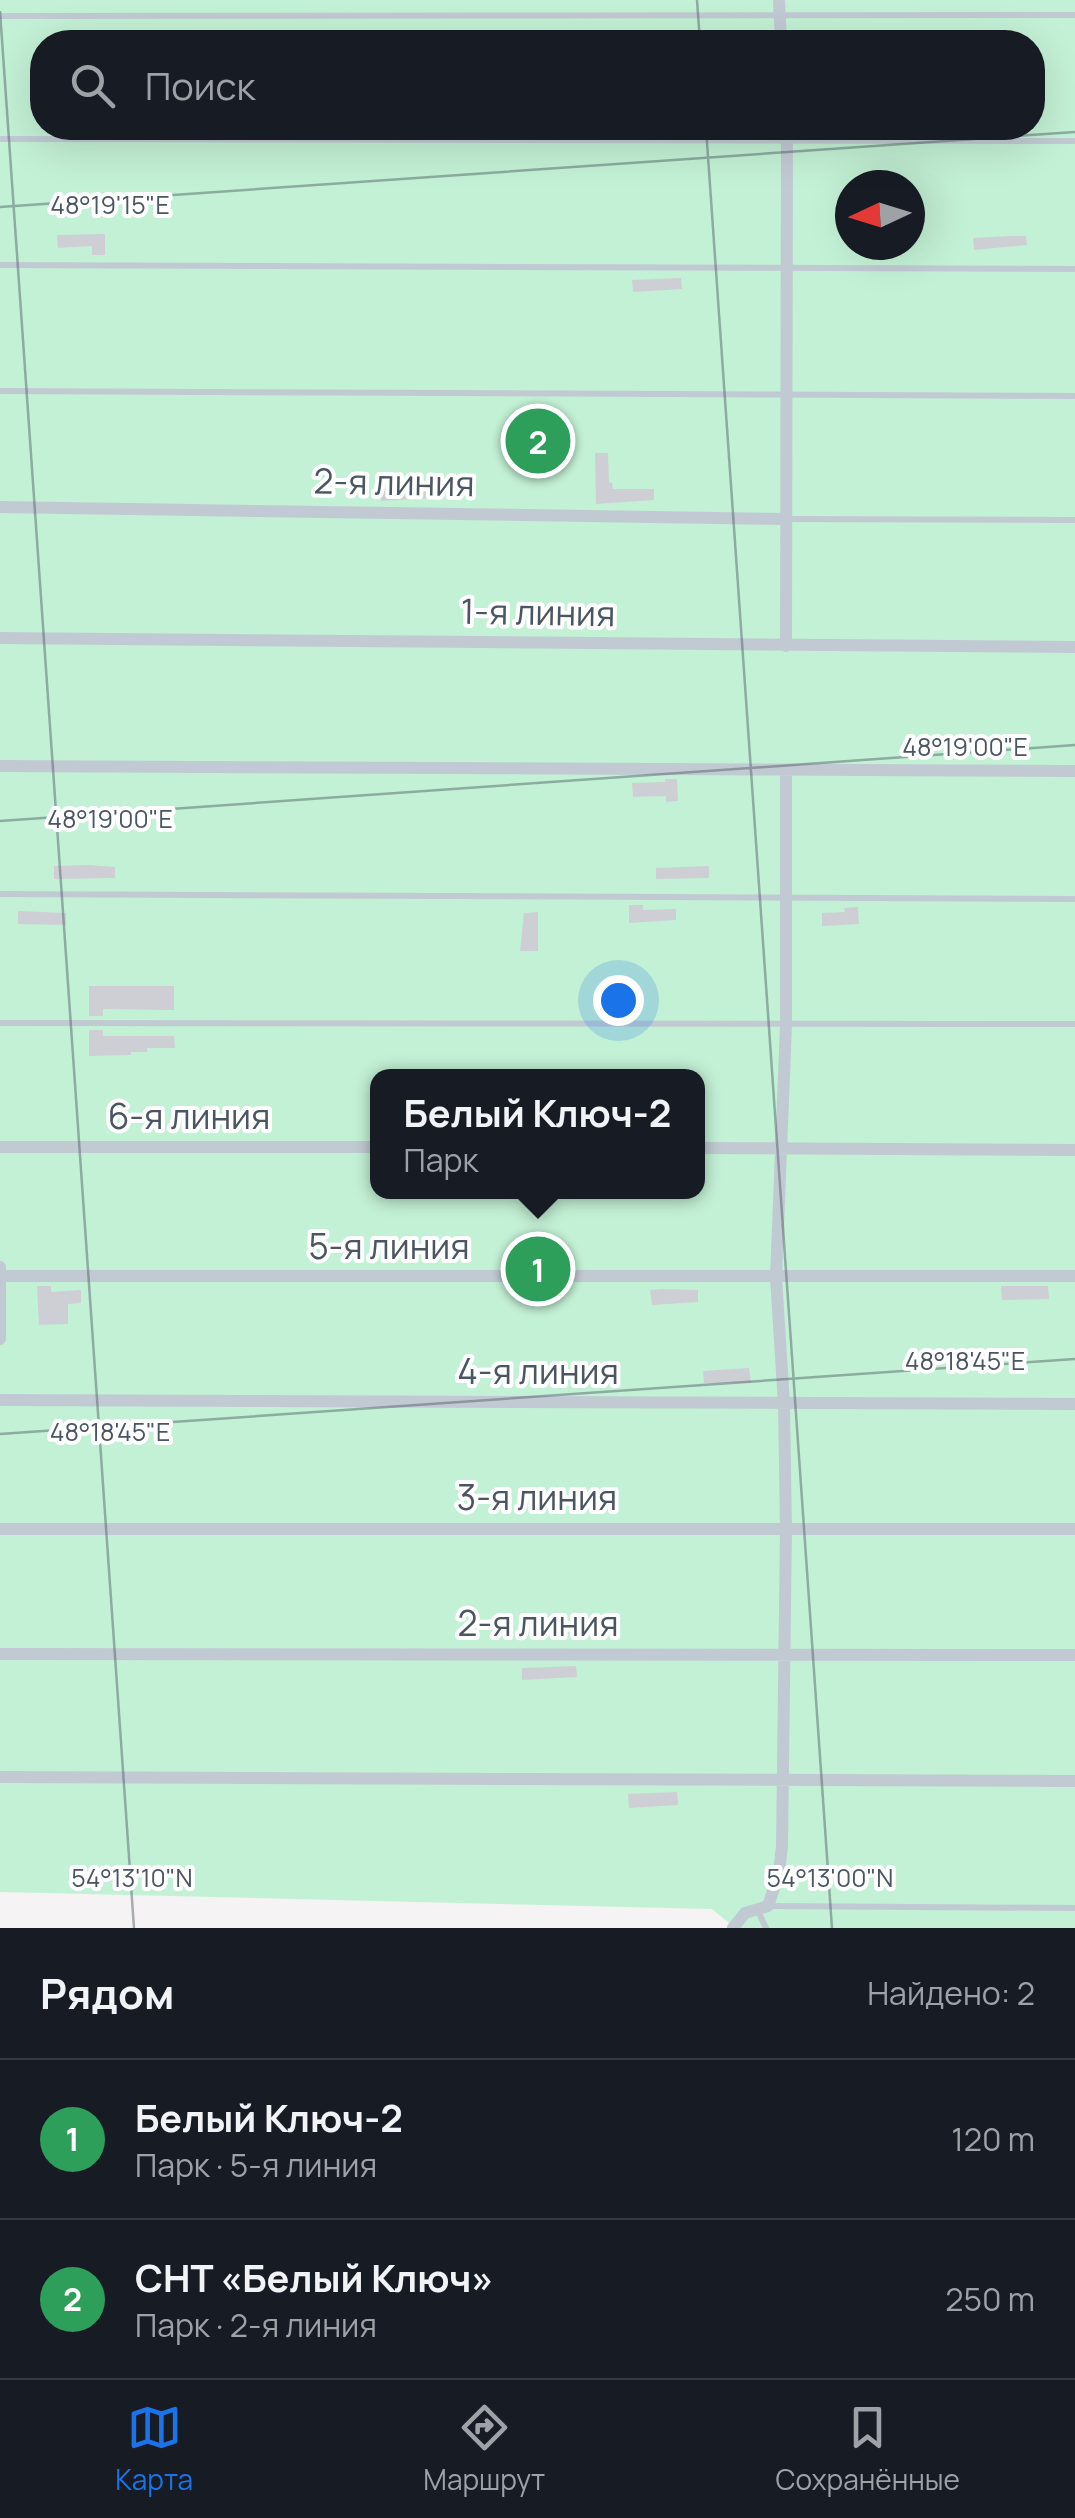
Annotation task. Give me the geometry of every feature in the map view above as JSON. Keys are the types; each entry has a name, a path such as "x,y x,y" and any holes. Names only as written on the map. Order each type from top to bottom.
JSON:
{"street":[{"path":"786,646 787,140"},
{"name":"2-я линия","path":"0,507 786,519"},
{"name":"1-я линия","path":"0,638 1075,647"},
{"path":"0,766 1075,772"},
{"path":"733,1928 745,1913 762,1907 779,1873 784,1780 786,1528 776,1277 786,1025 786,771"},
{"name":"6-я линия","path":"0,1147 370,1148"},
{"path":"705,1148 1075,1150"},
{"path":"0,1340 1,1272"},
{"name":"5-я линия","path":"1,1272 1075,1276"},
{"name":"4-я линия","path":"0,1400 1075,1404"},
{"name":"3-я линия","path":"0,1529 1075,1529"},
{"name":"2-я линия","path":"0,1654 1075,1655"},
{"path":"0,1777 1075,1781"}],"lane":[{"path":"0,16 779,7 1075,14"},
{"path":"0,139 30,139"},
{"path":"1034,140 1075,141"},
{"path":"0,265 1075,269"},
{"path":"0,391 1075,396"},
{"path":"786,519 1075,520"},
{"path":"0,894 1075,899"},
{"path":"0,1023 1075,1024"},
{"path":"766,1928 762,1907 1075,1908"}],"green space":[{"path":"0,0 1075,0 1075,1928 735,1928 712,1909 0,1892"}],"building":[{"path":"105,234 105,255 92,255 92,246 58,248 57,235"},
{"path":"1026,236 1027,245 974,250 973,238"},
{"path":"681,278 682,289 633,292 632,280"},
{"path":"595,453 608,453 609,483 612,482 613,489 654,489 654,500 596,504"},
{"path":"429,483 429,498 381,501 381,488"},
{"path":"677,779 678,801 666,802 666,796 633,797 632,783"},
{"path":"54,866 115,867 115,878 54,879"},
{"path":"709,866 709,878 656,879 656,868"},
{"path":"629,905 643,905 643,910 676,909 676,920 629,923"},
{"path":"858,907 859,924 822,926 822,913"},
{"path":"18,911 66,913 66,925 18,924"},
{"path":"538,912 538,951 520,951 524,913"},
{"path":"89,986 174,986 174,1010 103,1009 103,1016 89,1016"},
{"path":"89,1030 103,1030 103,1036 174,1036 175,1048 89,1056"},
{"path":"37,1286 51,1286 51,1292 81,1290 81,1303 68,1304 68,1324 39,1325"},
{"path":"1001,1286 1048,1286 1049,1299 1002,1300"},
{"path":"650,1290 698,1290 698,1302 652,1305"},
{"path":"749,1368 751,1383 704,1383 703,1371"},
{"path":"576,1666 577,1677 522,1680 522,1668"},
{"path":"677,1792 678,1805 629,1808 628,1794"}],"place":[{"name":"СНТ «Белый Ключ»","path":"538,441"},
{"name":"Белый Ключ-2","path":"538,1269"}]}
